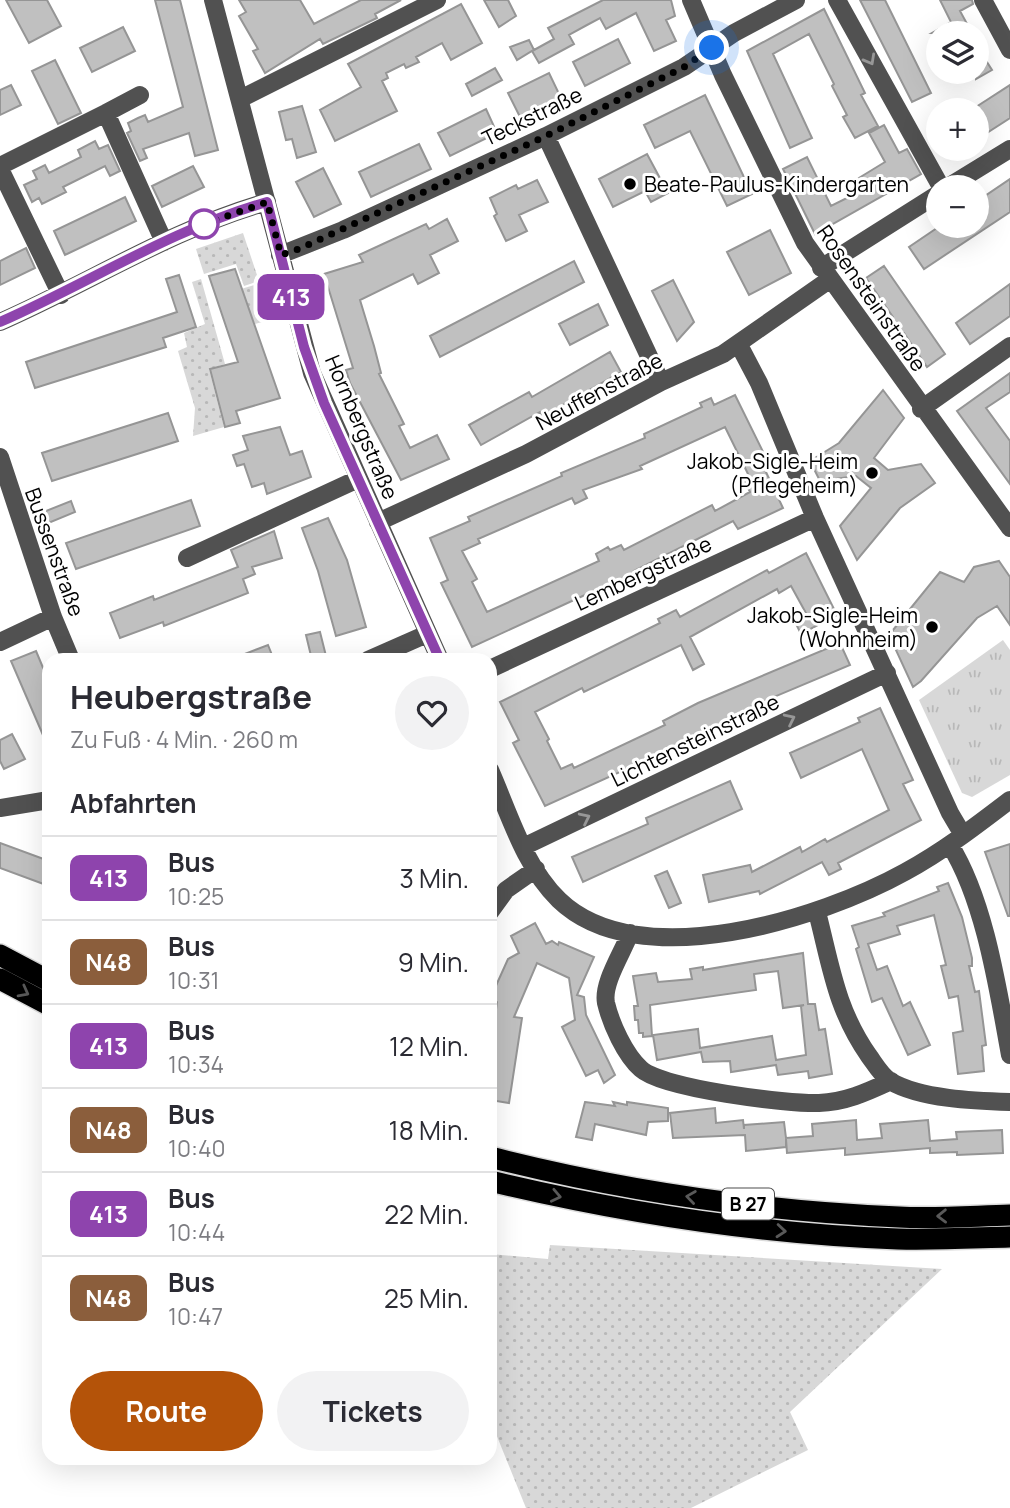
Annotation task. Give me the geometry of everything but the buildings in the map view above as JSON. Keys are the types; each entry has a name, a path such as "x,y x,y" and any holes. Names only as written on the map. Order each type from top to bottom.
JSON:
{"highway":[{"path":"0,955 42,977"},
{"path":"0,979 42,1001"},
{"name":"B 27","path":"497,1159 559,1174 659,1193 780,1209 901,1217 1010,1215"},
{"name":"B 27","path":"497,1182 653,1215 775,1231 899,1239 1010,1237"}],"street":[{"name":"Hornbergstraße","path":"213,0 312,373 436,653"},
{"path":"240,100 437,0"},
{"name":"Rosensteinstraße","path":"691,0 783,200 825,274 1010,528"},
{"name":"Teckstraße","path":"281,255 343,230 546,136 684,67 734,33 796,0"},
{"path":"837,0 934,175"},
{"path":"983,0 1010,50"},
{"path":"61,295 0,167 140,96"},
{"path":"106,113 163,242"},
{"path":"546,136 661,382"},
{"path":"968,175 1010,149"},
{"path":"0,322 61,295 163,242 267,202"},
{"name":"Neuffenstraße","path":"378,522 526,454 661,382 739,345 825,274 926,202"},
{"path":"739,345 759,383 815,518 953,819 956,840 996,979 1010,1055"},
{"path":"921,409 1010,346"},
{"name":"Bussenstraße","path":"0,457 68,653"},
{"path":"187,558 358,479"},
{"name":"Lembergstraße","path":"497,666 815,518"},
{"path":"0,642 54,617"},
{"path":"384,653 427,634"},
{"name":"Lichtensteinstraße","path":"523,847 887,673"},
{"path":"497,786 523,847 560,901 573,911 600,924 630,933 667,937 712,935 782,923 817,912 903,874 956,840 1010,800"},
{"path":"0,808 42,801"},
{"path":"497,902 506,890 536,869"},
{"path":"817,912 840,1004 857,1038 891,1081 950,1100 1010,1102"},
{"path":"630,933 608,986 605,1001 631,1057 641,1070 654,1077 709,1091 819,1103 855,1098 891,1081"}],"green space":[{"path":"243,233 259,281 244,286 236,264 204,274 196,249"},
{"path":"201,279 225,364 209,369 224,427 193,436 195,408 178,351 187,347 184,333 205,324 192,282"},
{"path":"258,284 269,320 255,324 241,289"},
{"path":"1003,640 1010,650 1010,775 972,797 962,793 919,700"},
{"path":"550,1245 942,1269 790,1412 808,1450 691,1508 526,1508 497,1436 497,1255 548,1259"}],"bus line":[{"name":"413","path":"0,322 61,295 145,249 247,207 267,202 312,373 436,653"}],"place":[{"name":"Beate-Paulus-Kindergarten","path":"630,184"},
{"name":"Jakob-Sigle-Heim (Pflegeheim)","path":"872,473"},
{"name":"Jakob-Sigle-Heim (Wohnheim)","path":"932,627"}],"route":[{"path":"204,224 267,202 281,255 299,249 546,136 684,67 712,48"}]}
